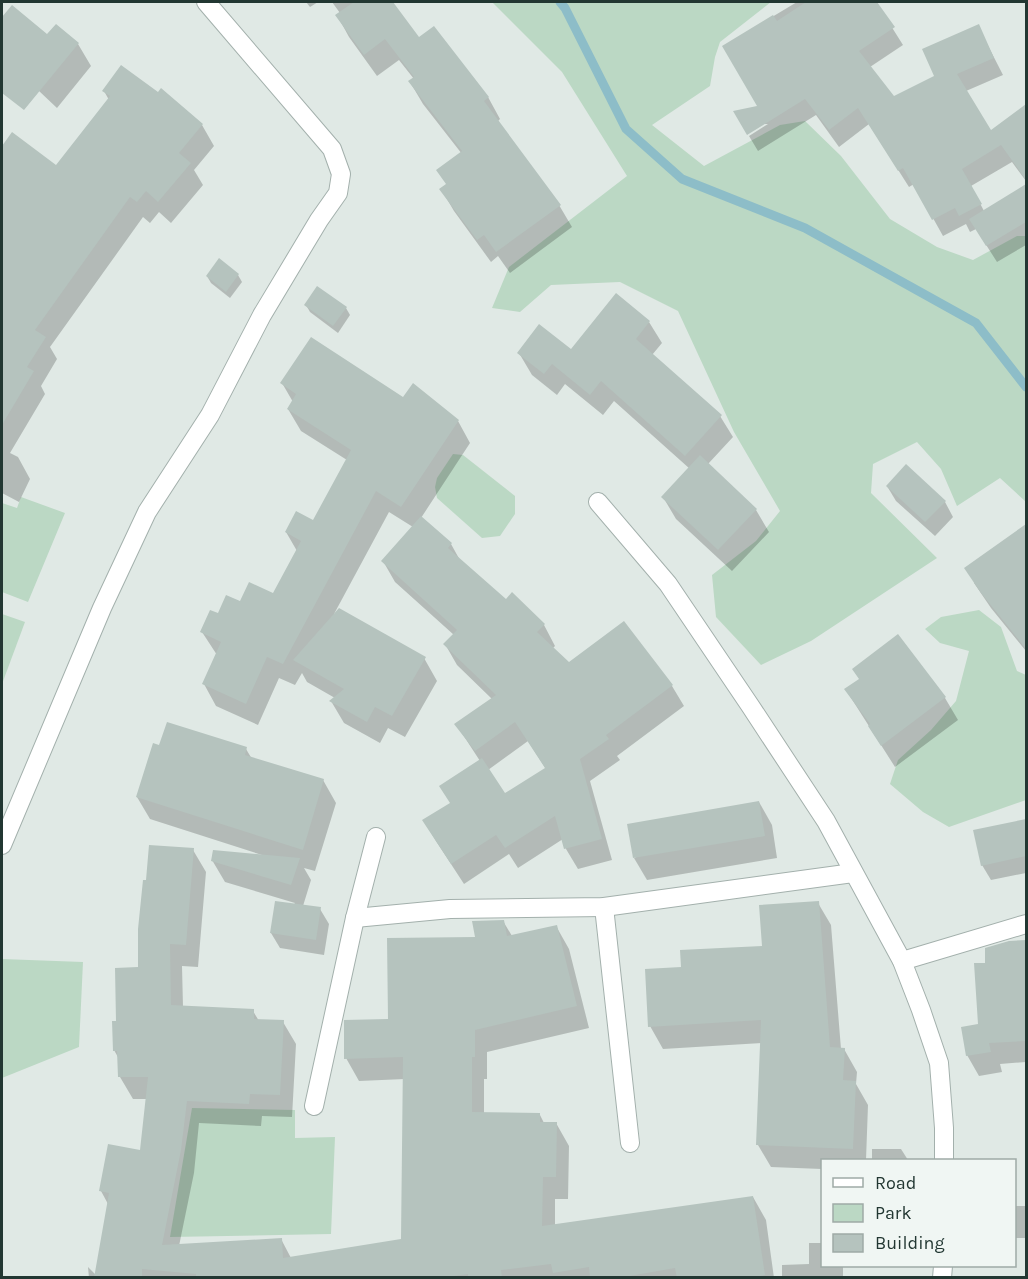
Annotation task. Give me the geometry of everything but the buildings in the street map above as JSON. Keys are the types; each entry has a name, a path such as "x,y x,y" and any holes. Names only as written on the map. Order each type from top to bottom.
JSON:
{"street":[{"path":"2,845 102,608 147,512 210,415 262,315 319,220 338,193 341,174 332,149 206,2"},
{"path":"598,502 668,584 826,821 902,961 939,1063 944,1159"},
{"path":"314,1106 355,918 376,837"},
{"path":"355,918 450,909 604,907 853,873"},
{"path":"604,907 630,1143"},
{"path":"902,961 1026,924"}],"green space":[{"path":"492,2 771,2 720,42 710,86 652,125 704,166 780,125 805,121 841,156 890,219 937,247 973,260 1017,236 1026,236 1026,502 1000,478 957,506 941,469 917,442 873,464 871,493 937,558 811,641 761,665 716,617 712,575 756,541 780,511 734,432 678,311 620,282 551,285 520,312 492,308 509,267 627,176 562,72"},
{"path":"453,454 463,455 515,496 515,514 500,536 482,538 437,498 435,487 437,478"},
{"path":"21,497 65,513 28,602 2,592 2,503 17,508"},
{"path":"979,610 1001,627 1017,671 1026,675 1026,800 949,827 923,812 890,784 898,760 931,730 956,701 969,651 940,643 925,629 941,617"},
{"path":"2,614 25,622 2,684"},
{"path":"2,959 83,962 79,1047 2,1078"},
{"path":"192,1108 295,1110 295,1138 335,1137 331,1234 170,1237"}],"waterway":[{"path":"560,2 626,129 682,179 805,228 976,323 1026,387"}]}
